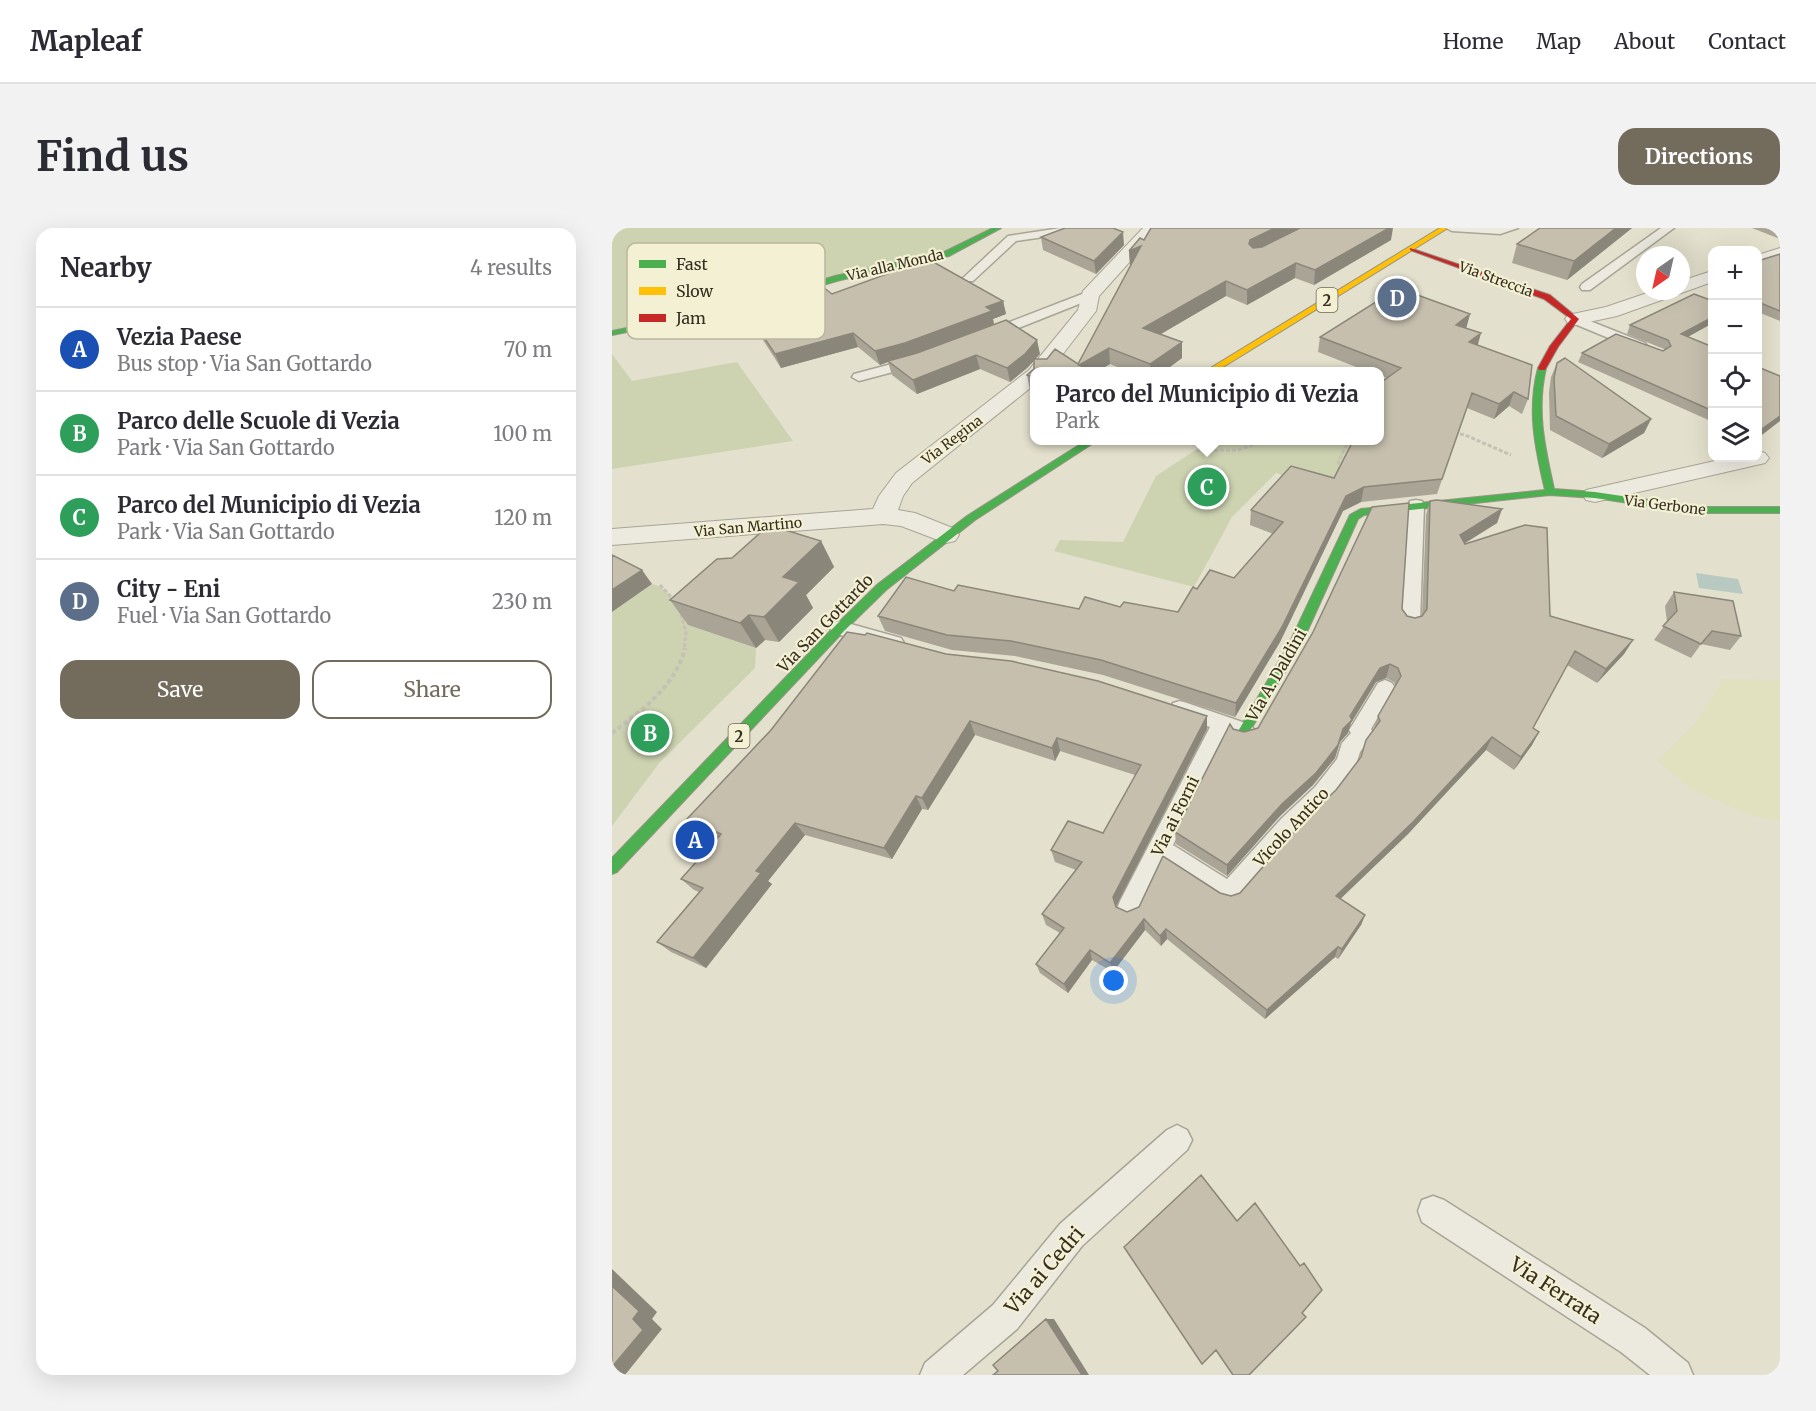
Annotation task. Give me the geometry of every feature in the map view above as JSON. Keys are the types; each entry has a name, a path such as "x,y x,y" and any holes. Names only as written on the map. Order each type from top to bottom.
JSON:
{"street":[{"name":"Via alla Monda","path":"825,282 946,254 998,228"},
{"path":"1042,367 1087,311 1090,296 1152,228"},
{"name":"2","path":"1216,367 1445,228"},
{"name":"Via Streccia","path":"1412,249 1547,297 1575,319"},
{"path":"1762,260 1780,253"},
{"path":"1690,284 1708,278"},
{"path":"1361,512 1550,492 1539,442 1536,393 1544,364 1575,319 1610,312 1645,300"},
{"name":"Via alla Monda","path":"612,333 627,330"},
{"name":"Via Regina","path":"883,516 891,496 904,478 1030,379"},
{"name":"Via San Gottardo","path":"612,868 840,628 882,587 946,535 1046,469 1087,445"},
{"path":"1762,456 1780,452"},
{"path":"1595,495 1736,462"},
{"name":"Via Gerbone","path":"1550,492 1595,495 1696,510 1780,510"},
{"name":"Via A. Daldini","path":"1244,731 1295,645 1354,517 1361,512"},
{"name":"Via San Martino","path":"612,537 883,516 906,519 946,535"}],"lane":[{"path":"969,278 1012,238 1086,228"},
{"path":"1452,228 1500,231 1512,228"},
{"path":"1586,287 1668,228"},
{"path":"969,343 1090,296"},
{"path":"1575,319 1648,350"},
{"path":"859,377 937,354"},
{"path":"1410,623 1416,505"},
{"path":"840,628 917,650"},
{"name":"Vicolo Antico","path":"1159,849 1229,894 1335,778 1347,762 1350,749 1363,733 1360,730 1385,688"},
{"name":"Via A. Daldini","path":"1162,703 1244,731"},
{"name":"Via ai Forni","path":"1129,909 1222,724"},
{"name":"Via ai Cedri","path":"937,1375 1005,1317 1071,1235 1177,1140"},
{"name":"Via Ferrata","path":"1432,1211 1633,1340 1676,1375"}],"path":[{"path":"1444,431 1465,435 1517,458"},
{"path":"1196,451 1239,450 1253,445"},
{"path":"1347,445 1338,462 1355,504 1361,512"},
{"path":"660,585 675,601"},
{"path":"612,733 644,709 676,673 687,642 684,620 679,610"}],"green space":[{"path":"612,228 998,228 946,254 825,285 825,243 627,243 627,330 612,333"},
{"path":"612,354 632,381 737,362 793,441 612,469"},
{"path":"1203,445 1353,445 1343,497 1276,473 1232,517 1194,587 1054,551 1060,540 1123,542 1156,476"},
{"path":"652,584 669,595 688,625 756,648 755,668 660,762 612,826 612,612"},
{"path":"1723,679 1780,680 1780,821 1756,817 1692,790 1658,761 1699,719"}],"shaded area":[{"path":"1696,573 1738,579 1743,594 1699,588"}],"building":[{"path":"1065,228 1113,228 1123,232 1094,261 1041,237"},
{"path":"1151,228 1275,228 1250,240 1249,244 1253,248 1262,247 1300,228 1389,228 1315,270 1296,263 1247,290 1226,281 1143,328 1182,342 1150,364 1109,348 1079,365 1081,367 1034,367 1034,359 1047,359 1055,349 1078,364 1141,246 1129,251 1140,238 1144,240"},
{"path":"1540,228 1616,228 1574,261 1517,244"},
{"path":"1780,254 1780,311 1762,304 1762,260"},
{"path":"928,259 1003,301 986,307 992,311 905,343 875,351 853,333 775,354 765,339 825,339 825,289 832,294"},
{"path":"1398,288 1470,314 1456,325 1481,333 1469,342 1532,365 1528,399 1514,392 1499,404 1472,393 1442,479 1364,487 1346,496 1282,627 1236,703 1101,660 1011,641 947,635 878,616 906,577 954,591 958,585 1079,609 1085,597 1120,607 1124,602 1178,612 1193,587 1197,589 1210,570 1234,578 1283,522 1251,510 1291,466 1334,478 1351,445 1384,445 1384,380 1401,368 1320,337"},
{"path":"1694,294 1708,299 1708,320 1681,334 1708,345 1708,409 1582,353 1616,334 1663,351 1671,346 1668,340 1630,325 1682,300 1690,300 1690,296"},
{"path":"1006,320 1037,340 1025,354 1007,368 976,355 913,380 888,361 917,353"},
{"path":"1565,358 1651,419 1609,444 1556,416 1554,378 1557,363"},
{"path":"1762,369 1780,376 1780,416 1762,429"},
{"path":"1430,501 1502,509 1460,535 1465,544 1525,525 1547,528 1550,616 1633,640 1606,669 1575,651 1533,728 1539,732 1521,757 1492,737 1413,822 1336,896 1365,915 1342,949 1338,947 1267,1010 1166,929 1160,936 1144,919 1110,963 1090,950 1064,984 1036,964 1064,928 1042,914 1082,862 1051,850 1068,821 1103,833 1141,765 1057,738 1052,748 970,721 922,798 916,796 884,848 795,823 756,871 761,873 693,958 657,942 703,888 681,879 721,834 687,819 771,730 847,632 865,635 867,633 946,654 1011,661 1098,681 1207,716 1113,897 1116,907 1127,912 1139,907 1163,856 1220,893 1231,896 1240,893 1302,822 1336,790 1361,757 1366,740 1380,721 1378,716 1401,676 1398,668 1390,664 1380,668 1350,716 1352,720 1343,729 1338,745 1316,773 1282,804 1227,865 1175,832 1230,724 1233,729 1244,732 1258,728 1313,632 1372,507 1409,503 1402,609 1407,616 1415,618 1422,616 1427,609"},
{"path":"769,525 821,541 783,577 799,582 764,617 749,615 740,623 670,600 717,559 732,558"},
{"path":"612,555 642,570 612,590"},
{"path":"1674,592 1733,601 1741,636 1712,631 1701,644 1663,626 1677,611"},
{"path":"1201,1175 1237,1221 1255,1203 1300,1266 1304,1263 1322,1290 1302,1313 1306,1317 1249,1375 1233,1375 1216,1350 1202,1364 1124,1247"},
{"path":"612,1286 639,1311 633,1319 643,1330 612,1367"},
{"path":"1046,1319 1082,1375 993,1375 998,1371 993,1365"}],"traffic: fast":[{"path":"825,282 946,254 998,228"},
{"path":"612,333 627,330"},
{"path":"1542,368 1536,399 1537,430 1550,492"},
{"path":"612,868 840,628 882,587 971,518 1086,445"},
{"path":"1244,731 1295,645 1354,517 1361,512 1550,492 1595,495 1696,510 1780,510"}],"traffic: slow":[{"path":"1216,367 1445,228"}],"traffic: jam":[{"path":"1412,249 1547,297 1575,319 1554,346 1542,368"}],"place":[{"name":"City - Eni","path":"1397,298"},
{"name":"Parco del Municipio di Vezia","path":"1207,487"},
{"name":"Parco delle Scuole di Vezia","path":"650,733"},
{"name":"Vezia Paese","path":"695,840"}]}
